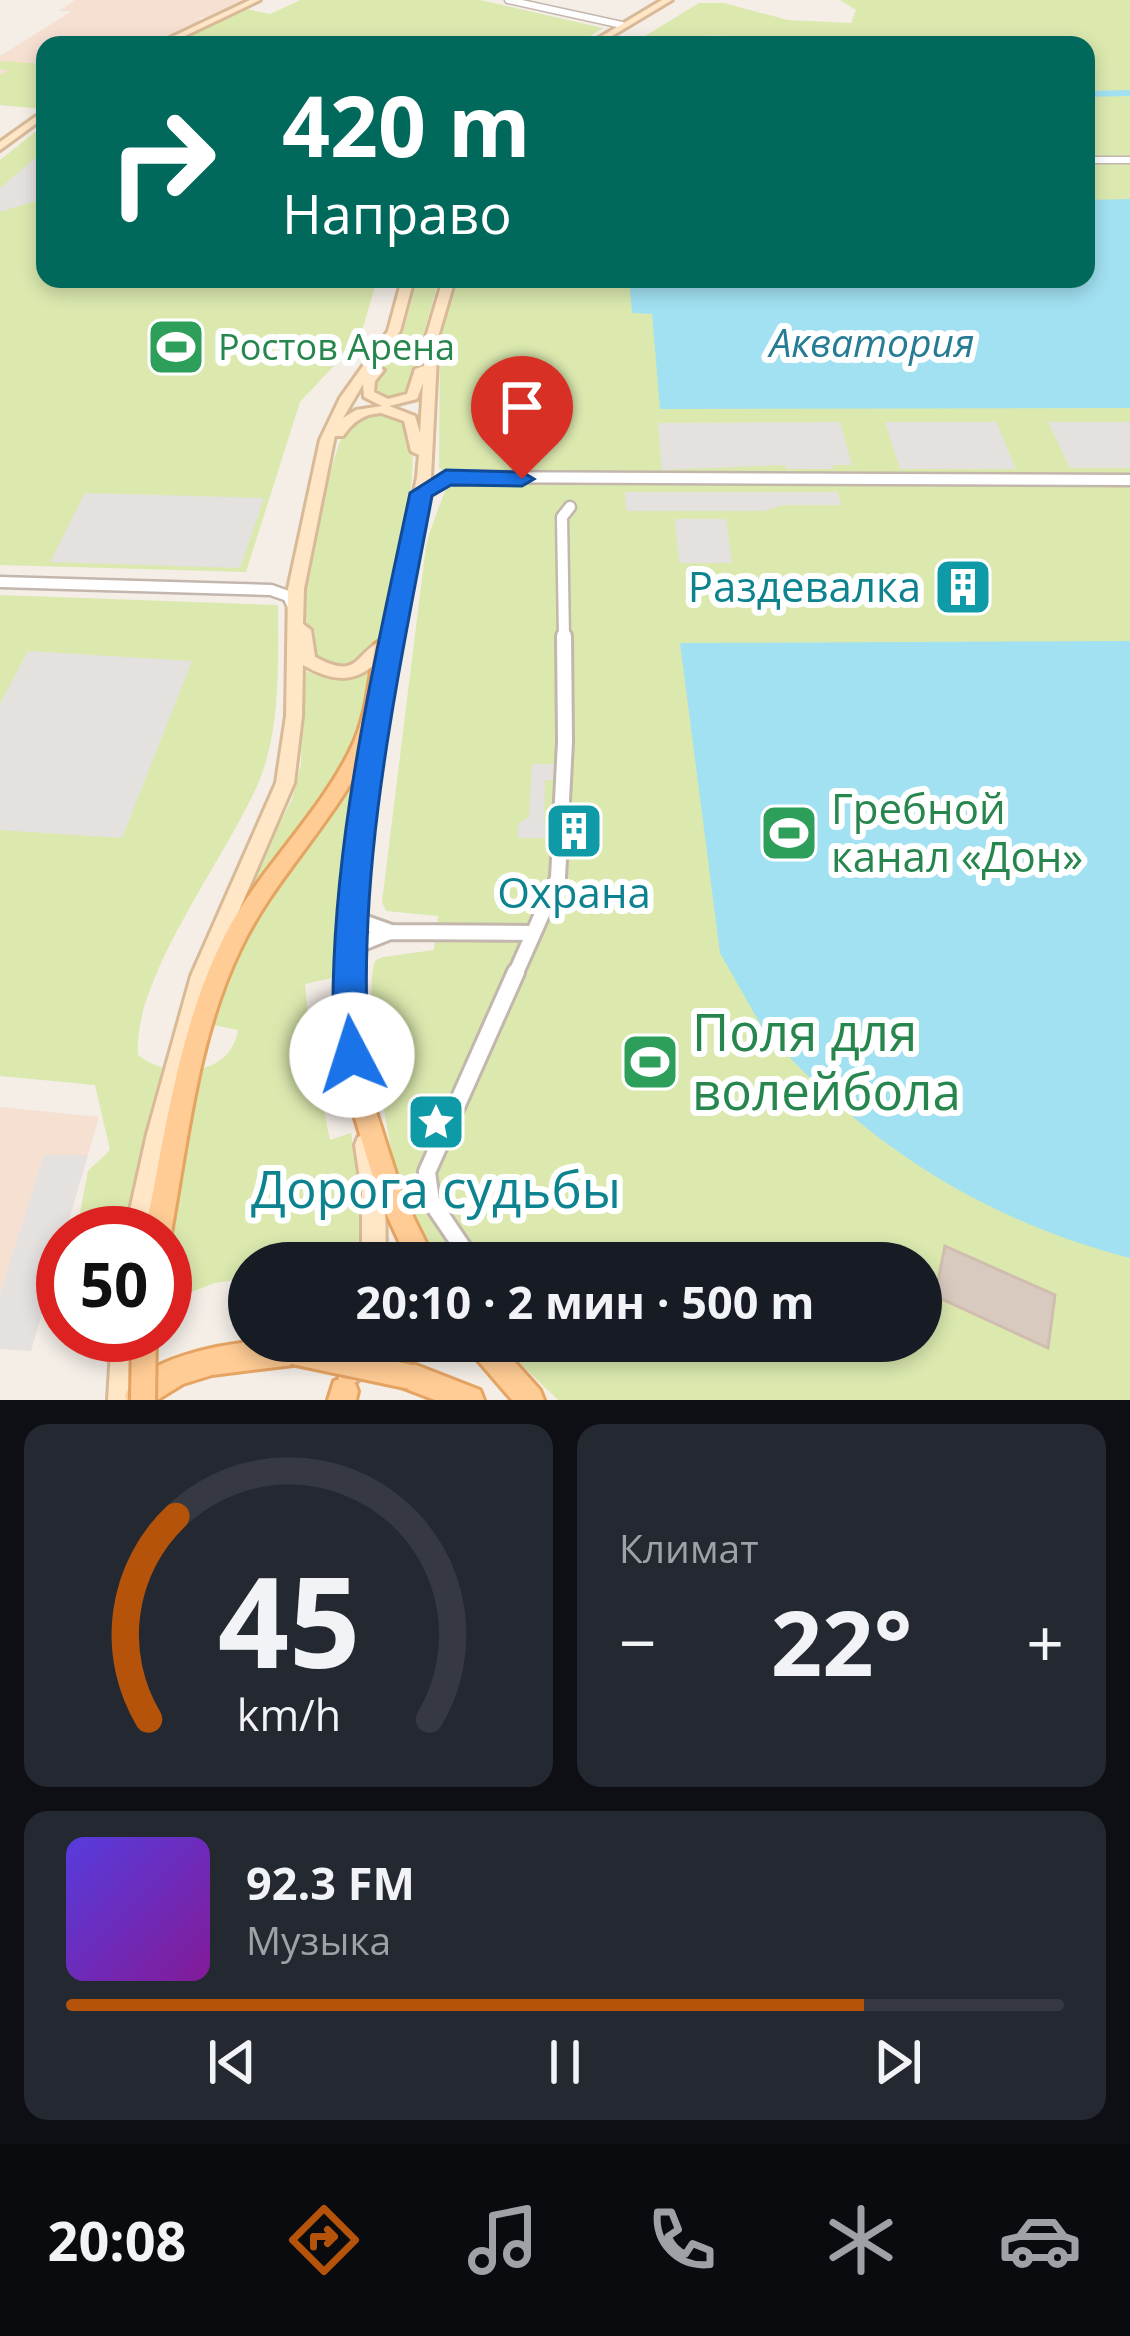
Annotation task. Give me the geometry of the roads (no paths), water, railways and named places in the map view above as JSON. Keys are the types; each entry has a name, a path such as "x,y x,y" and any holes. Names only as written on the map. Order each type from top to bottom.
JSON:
{"main road":[{"path":"178,36 256,0"},
{"path":"610,36 668,0"},
{"path":"614,36 681,0"},
{"path":"0,147 36,120"},
{"path":"406,288 386,358 366,390 379,401 395,402 417,391 422,358 446,288"},
{"path":"163,1206 212,947 285,783 294,716 295,604 319,482 339,411 394,331"},
{"path":"374,1242 374,1192 347,1028 346,974 353,898 400,597 424,477 432,337"},
{"path":"319,482 326,477 340,427 355,414 376,409 396,411 410,419 418,436 418,475 424,477"},
{"path":"145,1206 194,1032 241,925 342,784 366,738 390,606 400,597"},
{"path":"295,604 303,602 303,649 322,671 343,674 363,668 383,644"},
{"path":"356,1082 392,1200 413,1242"},
{"path":"138,1400 174,1373 203,1361 293,1352 411,1377 470,1400"},
{"path":"121,1400 123,1362"},
{"path":"138,1400 142,1362"},
{"path":"343,1397 351,1362"},
{"path":"497,1362 530,1400"}],"street":[{"path":"508,0 622,25"},
{"path":"1095,160 1130,160"},
{"path":"424,477 1130,480"},
{"path":"424,477 446,477"},
{"path":"459,1242 431,1201 427,1172 557,878 562,832 562,517 570,507"},
{"path":"0,582 271,590 295,604"},
{"path":"353,898 363,922 391,932 530,933"},
{"path":"346,974 360,944 391,932"}],"water":[{"name":"Акватория","path":"1130,199 1130,408 660,409 652,314 632,313 630,288 1095,288 1095,200"},
{"name":"Гребной канал «Дон»","path":"1130,641 1130,1258 1031,1225 940,1179 856,1120 781,1048 772,1045 720,953 680,643"}],"waterway":[{"path":"1095,94 1130,93"}],"place":[{"name":"Ростов Арена","path":"176,347"},
{"name":"Раздевалка","path":"963,587"},
{"name":"Охрана","path":"574,831"},
{"name":"Гребной канал «Дон»","path":"789,833"},
{"name":"Поля для волейбола","path":"650,1062"},
{"name":"Дорога судьбы","path":"436,1122"}]}
